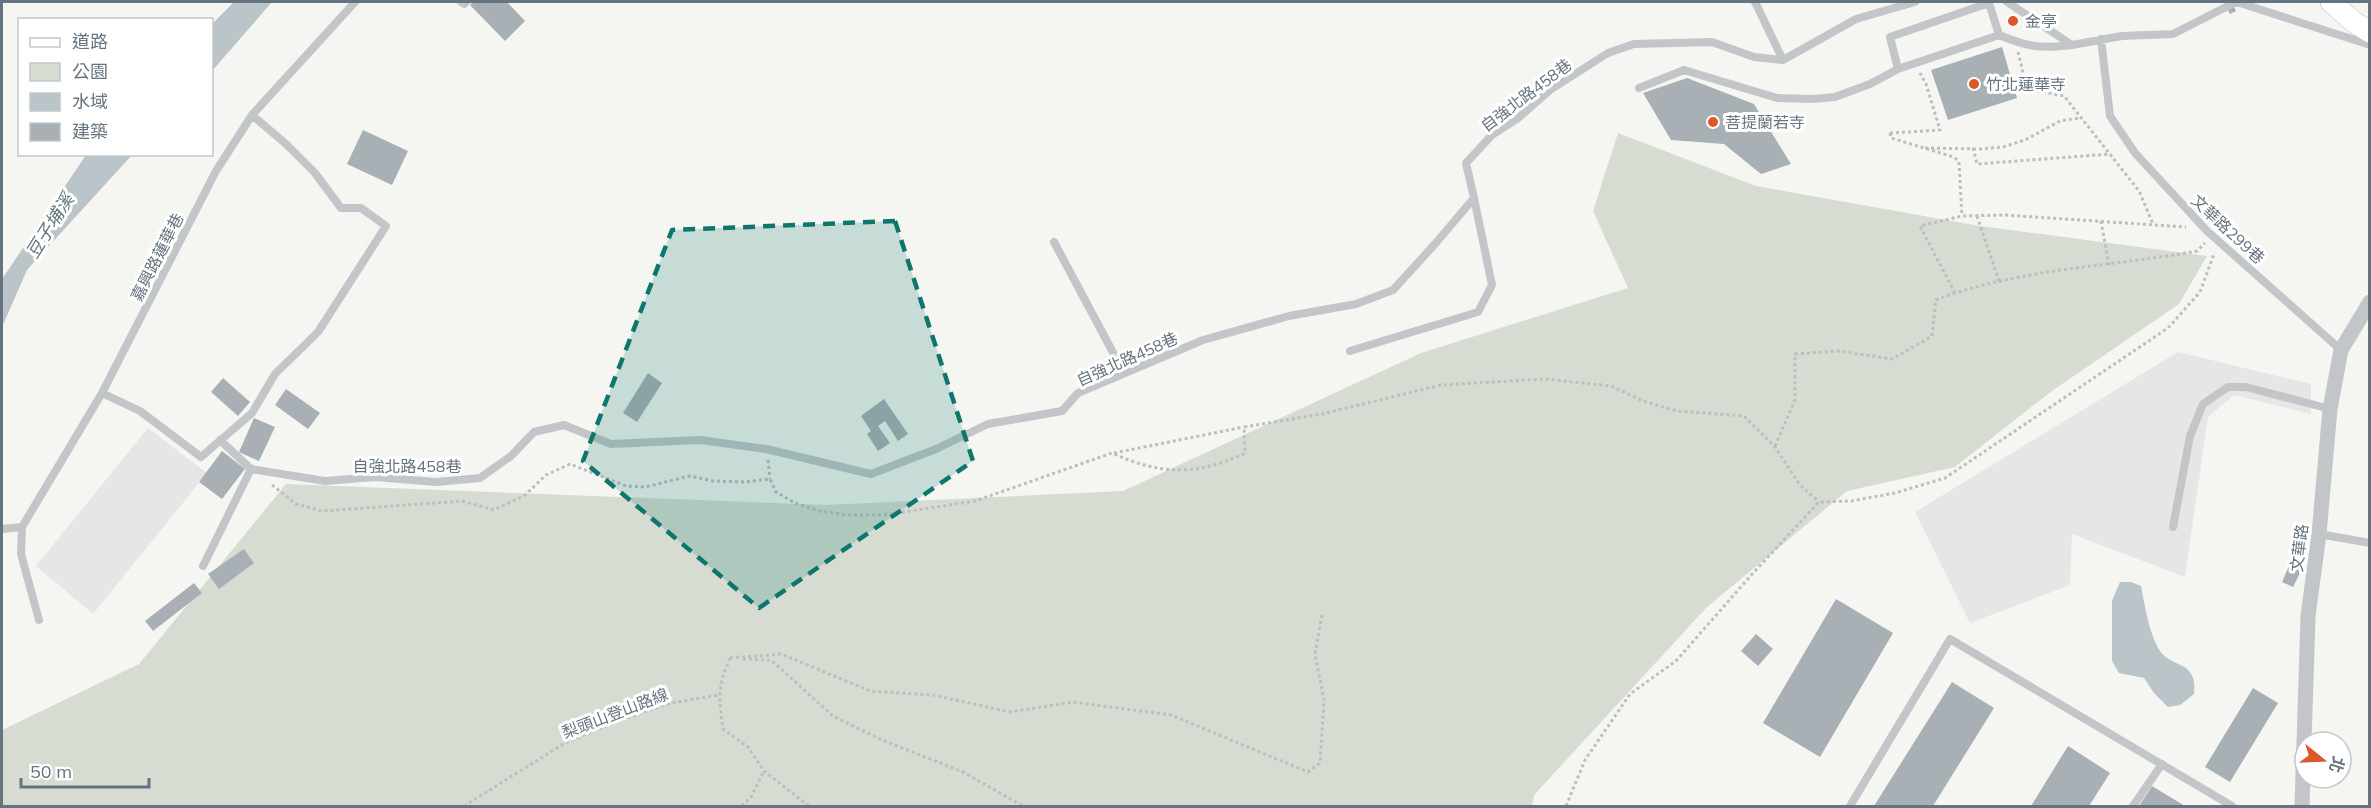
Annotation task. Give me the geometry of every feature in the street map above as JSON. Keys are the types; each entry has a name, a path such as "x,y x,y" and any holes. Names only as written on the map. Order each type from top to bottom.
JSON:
{"main road":[{"path":"2331,2 2355,23 2370,32"}],"street":[{"name":"文華路","path":"2301,807 2308,616 2319,534 2330,408 2342,350 2370,302"}],"lane":[{"name":"嘉興路蓮華巷","path":"22,527 102,393 216,171 252,115 355,2"},
{"path":"461,2 464,4 466,2"},
{"path":"1755,2 1784,60 1856,19 1915,2"},
{"path":"2007,2 2072,45"},
{"path":"1639,88 1684,70 1777,98 1835,97 1870,84 1898,69 1999,35 2047,49 2122,36 2173,34 2237,2 2370,45"},
{"path":"1898,69 1890,37 1989,3 1999,35"},
{"name":"文華路299巷","path":"2101,39 2110,116 2135,153 2182,206 2342,350"},
{"name":"自強北路458巷","path":"251,469 325,481 375,477 436,482 480,478 511,456 534,432 564,425 611,444 700,440 766,449 871,474 936,449 988,424 1062,411 1078,393 1203,340 1288,316 1356,304 1393,290 1473,198 1466,163 1492,135 1517,119 1550,90 1608,53 1634,44 1712,42 1754,57 1784,60"},
{"path":"102,393 140,411 201,457 252,412 275,374 318,332 386,226 361,208 341,208 315,173 252,115"},
{"path":"1350,351 1478,312 1492,285 1473,198"},
{"path":"1054,242 1124,373"},
{"path":"2173,527 2190,436 2203,404 2228,387 2246,387 2330,408"},
{"path":"202,566 251,469 220,440"},
{"path":"2,529 22,527 21,554 39,620"},
{"path":"2319,534 2370,543"},
{"path":"1851,807 1950,639 2232,807"},
{"path":"2133,807 2162,764"}],"path":[{"path":"2020,43 2017,56 2027,89 2064,96 2079,118 2139,191 2154,224"},
{"path":"1926,84 1940,130 1895,132 1889,136 1954,157 1959,162 1962,216"},
{"path":"1925,148 2003,147 2025,140 2060,121 2079,118"},
{"path":"1973,148 1977,164 2110,154"},
{"path":"1955,292 1920,226 1962,216 1977,216 2102,220 2193,227"},
{"path":"1977,216 1999,281"},
{"path":"2102,220 2109,265"},
{"path":"1775,447 1795,400 1795,354 1838,351 1892,359 1932,336 1936,300 1955,292 2044,272 2109,265 2197,251 2205,243 2200,235"},
{"path":"766,449 770,479 776,492 795,503 819,512 884,515 975,501 1112,453 1322,414 1441,386 1545,379 1611,386 1643,402 1677,411 1744,416 1775,447 1800,485 1819,502 1851,501 1895,493 1945,478 2168,328 2200,292 2219,241"},
{"path":"1112,453 1134,463 1154,468 1193,471 1224,463 1245,453 1244,427"},
{"path":"251,469 296,504 321,511 454,501 494,510 525,495 546,475 570,464 626,486 645,487 690,476 713,481 745,483 770,479"},
{"path":"1566,807 1585,760 1630,694 1676,661 1819,502"},
{"path":"730,658 781,654 870,691 933,695 1011,712 1073,702 1171,715 1308,772 1320,763 1324,700 1315,654 1322,615"},
{"path":"730,658 718,695 723,729 748,747 764,771 808,807"},
{"path":"730,658 771,660 833,716 882,740 963,772 1020,806"},
{"name":"梨頭山登山路線","path":"464,807 565,743 671,703 718,695"},
{"path":"742,807 751,797 764,771"}],"highlighted area":[{"path":"895,221 973,461 759,608 583,461 672,230"}],"shaded area":[{"path":"2178,352 2311,384 2311,414 2234,395 2208,417 2185,577 2072,534 2070,585 1970,623 1915,512"},
{"path":"148,428 207,473 93,614 36,566"}],"green space":[{"path":"1618,133 1756,186 1980,226 2207,256 2179,304 2049,393 1955,467 1847,491 1707,607 1534,795 1532,806 2,806 2,730 139,664 286,484 826,505 1123,491 1421,353 1628,288 1593,211"}],"water":[{"path":"234,2 272,2 213,70 213,23"},
{"name":"豆子埔溪","path":"85,156 131,156 27,270 2,327 2,279"},
{"path":"2120,582 2131,582 2141,586 2149,624 2157,646 2168,659 2192,674 2194,694 2180,705 2168,707 2154,693 2144,678 2119,673 2112,661 2112,601"}],"building":[{"path":"473,2 507,2 525,21 505,41 470,5"},
{"path":"2224,2 2232,2 2236,11 2230,14"},
{"name":"金亭","path":"2013,17 2017,21 2013,25 2009,21"},
{"name":"竹北蓮華寺","path":"2002,47 2017,98 1948,120 1931,70"},
{"name":"菩提蘭若寺","path":"1687,78 1754,104 1791,164 1761,174 1724,144 1671,140 1643,93"},
{"path":"363,130 408,151 392,185 347,164"},
{"path":"648,373 662,383 637,422 623,413"},
{"path":"223,378 250,402 238,416 211,392"},
{"path":"286,389 320,413 308,429 275,405"},
{"path":"884,399 908,434 898,441 885,421 878,426 890,443 878,451 867,434 871,431 861,416"},
{"path":"254,418 275,427 259,461 239,452"},
{"path":"222,451 245,469 222,499 199,482"},
{"path":"244,549 254,563 219,589 208,574"},
{"path":"2293,557 2305,563 2293,587 2282,582"},
{"path":"194,583 202,593 153,631 145,621"},
{"path":"1836,599 1893,633 1820,757 1763,723"},
{"path":"1756,634 1773,649 1758,666 1741,651"},
{"path":"1952,682 1994,708 1933,806 1874,806"},
{"path":"2253,688 2278,703 2230,782 2205,767"},
{"path":"2068,746 2110,773 2089,806 2031,806"},
{"path":"2152,786 2185,806 2139,806"}],"place":[{"name":"金亭","path":"2013,21"},
{"name":"竹北蓮華寺","path":"1974,84"},
{"name":"菩提蘭若寺","path":"1713,122"}]}
